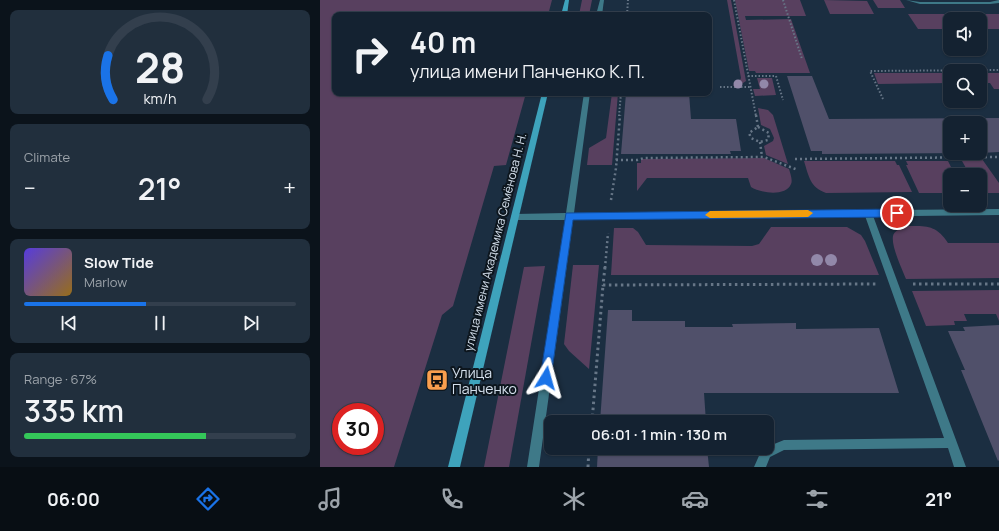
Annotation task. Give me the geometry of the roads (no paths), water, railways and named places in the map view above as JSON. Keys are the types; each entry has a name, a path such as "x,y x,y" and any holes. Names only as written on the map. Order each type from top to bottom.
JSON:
{"main road":[{"path":"565,12 567,0"},
{"name":"улица имени Академика Семёнова Н. Н.","path":"454,467 544,96"}],"street":[{"path":"600,12 602,0"},
{"path":"908,0 916,3 990,3 998,2 998,0"},
{"path":"533,467 587,96"},
{"path":"515,217 999,212"},
{"path":"868,213 960,467"},
{"path":"760,467 766,453 784,445 951,443"}],"place":[{"name":"Улица Панченко","path":"437,380"}]}
